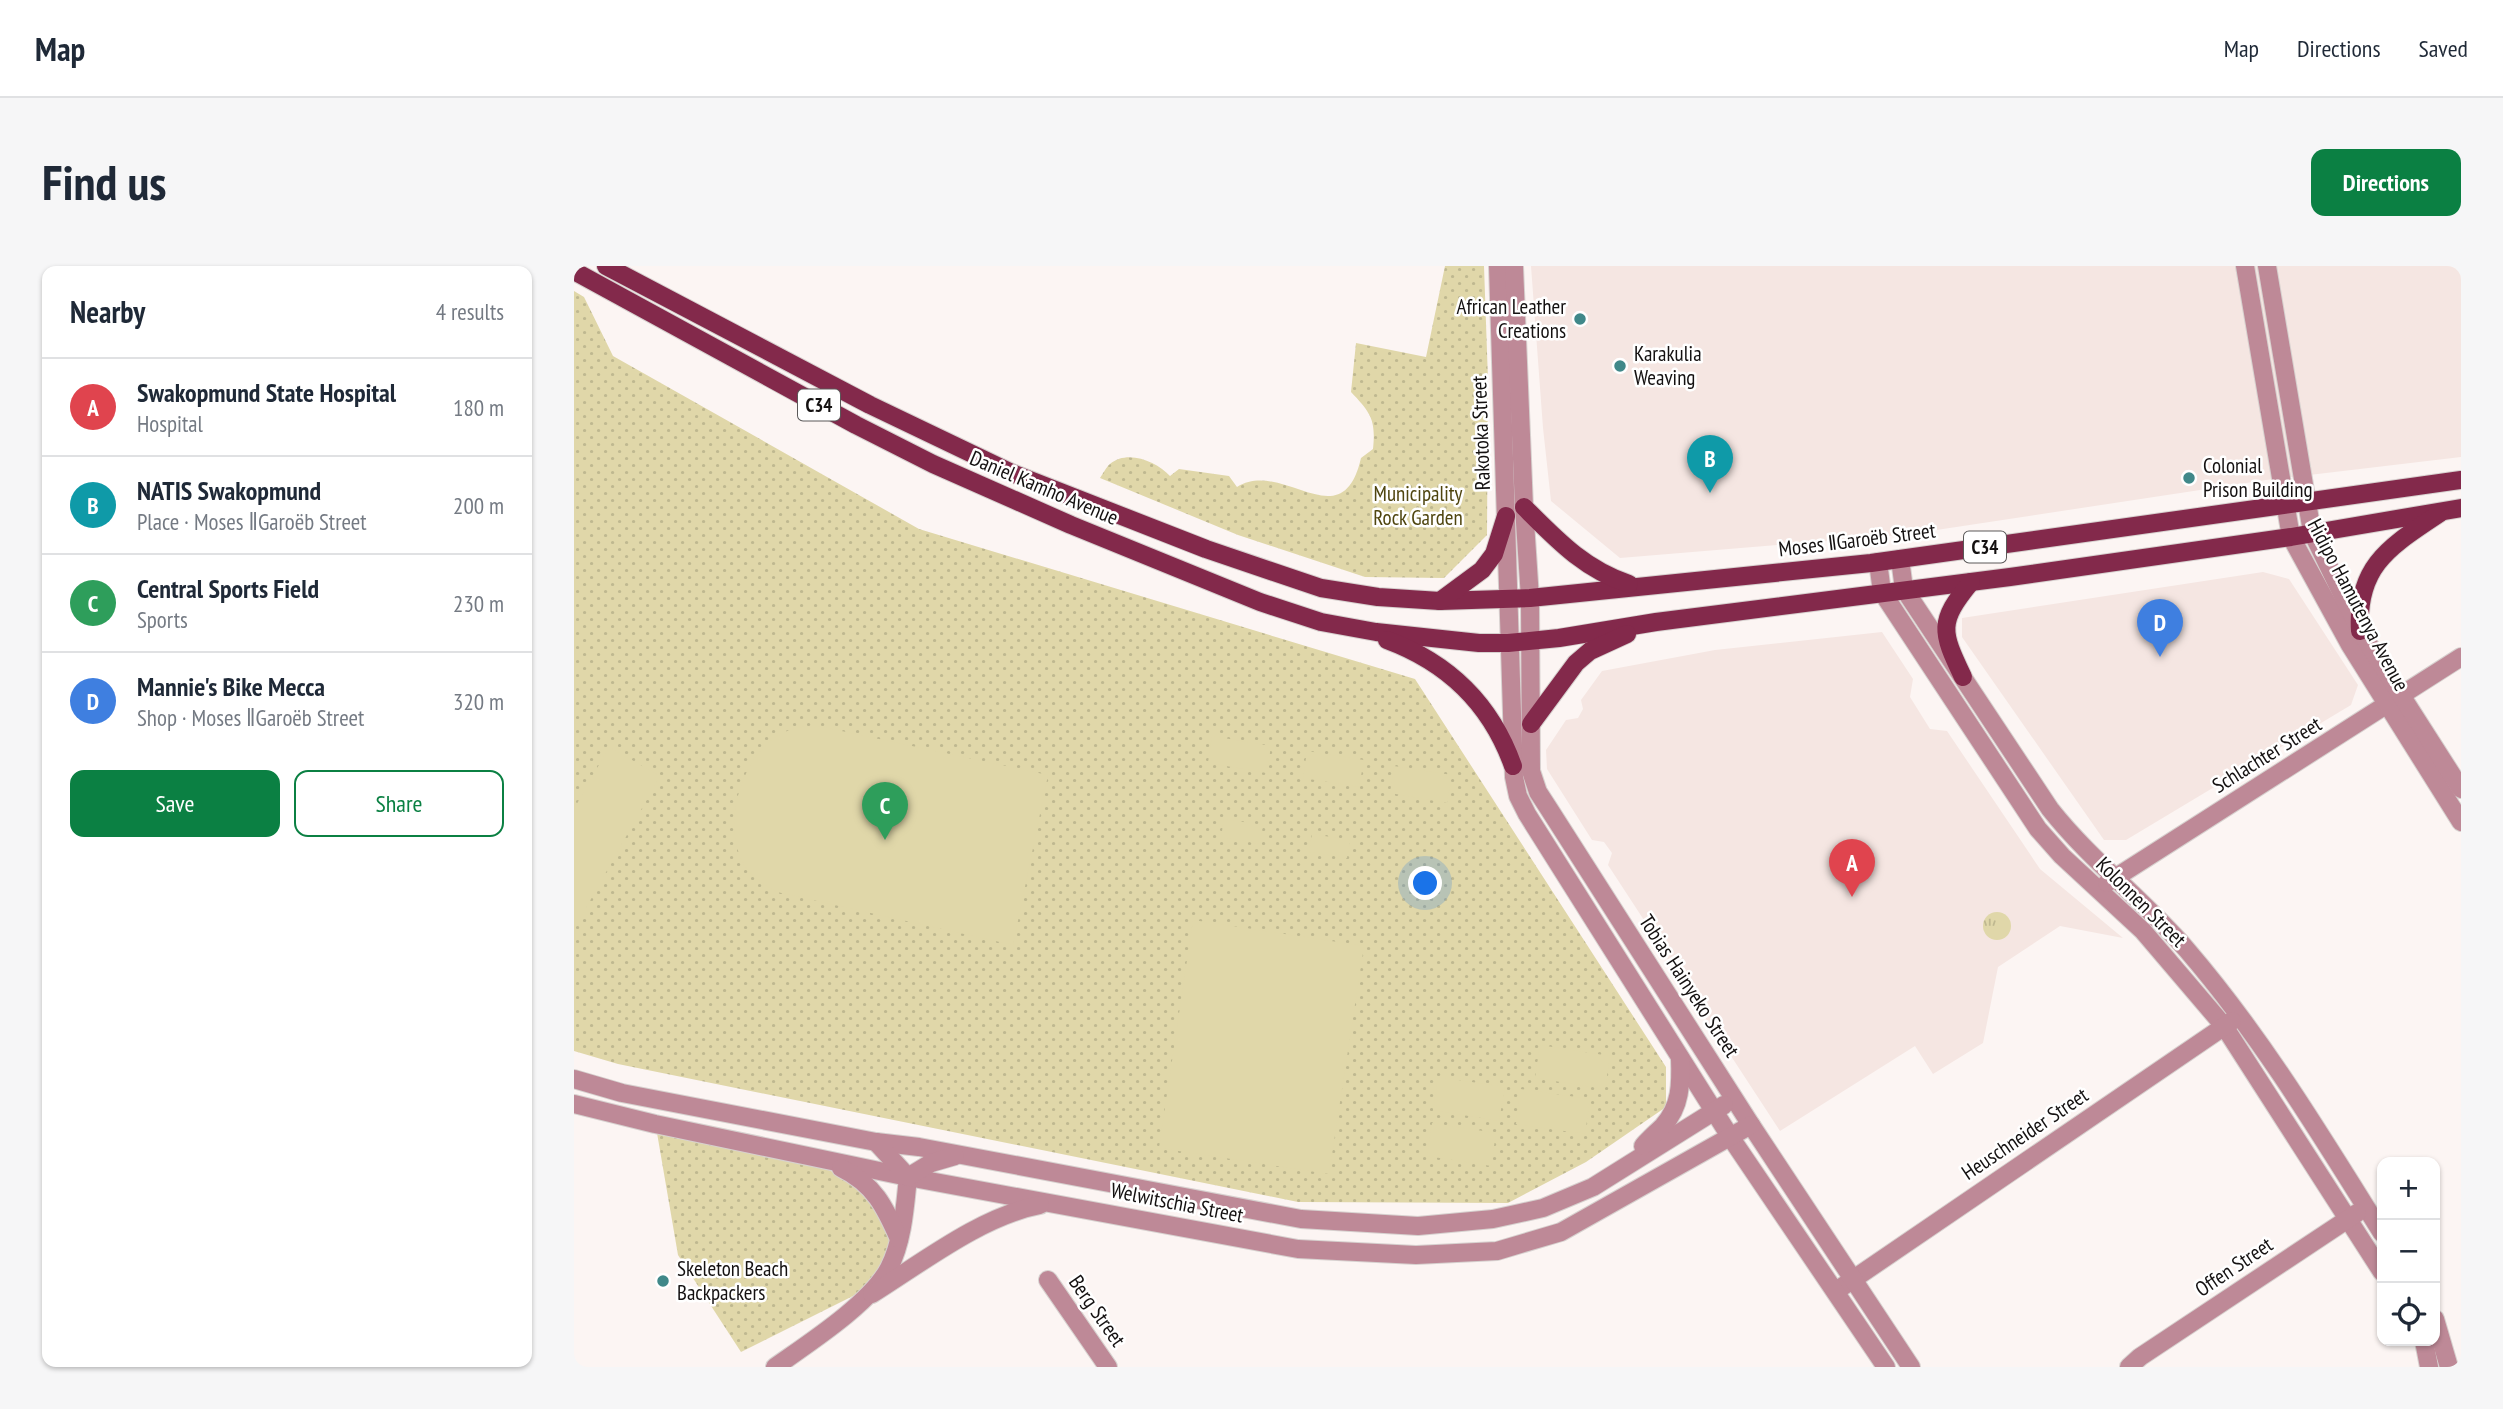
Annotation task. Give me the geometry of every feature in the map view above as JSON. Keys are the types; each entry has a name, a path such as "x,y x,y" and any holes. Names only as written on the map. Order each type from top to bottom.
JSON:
{"main road":[{"name":"Daniel Kamho Avenue","path":"606,266 870,405 1012,473 1206,549 1321,588 1378,597 1440,601 1507,600"},
{"name":"Daniel Kamho Avenue","path":"574,271 856,425 933,464 1143,555 1261,602 1321,622 1356,629 1454,642 1531,641"},
{"name":"Moses ǁGaroëb Street","path":"1507,600 1878,562 2461,480"},
{"path":"1524,507 1562,545 1589,566 1634,586"},
{"path":"2360,631 2361,602 2366,580 2379,557 2396,543 2453,508"},
{"name":"C34","path":"1531,641 2291,537 2453,508"},
{"path":"1440,601 1482,570 1494,554 1506,516"},
{"path":"1963,677 1947,643 1946,630 1952,606 1971,582"},
{"path":"1531,724 1576,663 1590,651 1656,622"},
{"path":"1356,629 1403,646 1438,665 1473,696 1496,725 1513,766"}],"street":[{"name":"Rakotoka Street","path":"1498,266 1507,600"},
{"name":"Rakotoka Street","path":"1514,266 1530,598"},
{"name":"Hidipo Hamutenya Avenue","path":"2245,266 2291,537 2350,645 2461,789"},
{"name":"Hidipo Hamutenya Avenue","path":"2267,266 2312,532 2394,701 2461,822"},
{"name":"Kolonnen Street","path":"1900,559 1904,589 2050,809 2074,839 2146,905 2241,1015 2377,1225"},
{"name":"Kolonnen Street","path":"1878,562 1882,592 2038,829 2143,931 2224,1026 2377,1264"},
{"name":"Tobias Hainyeko Street","path":"1530,598 1531,771 1538,792 1751,1125 1911,1367"},
{"name":"Tobias Hainyeko Street","path":"1507,600 1513,766 1518,796 1731,1138 1886,1367"},
{"name":"Schlachter Street","path":"2097,889 2461,657"},
{"name":"Heuschneider Street","path":"1836,1291 2241,1015"},
{"path":"1636,1158 1644,1144 1664,1125 1675,1108 1680,1089 1680,1055"},
{"name":"Welwitschia Street","path":"574,1079 622,1093 876,1142 919,1147 1301,1219 1418,1226 1493,1219 1543,1208 1594,1187 1734,1097"},
{"name":"Welwitschia Street","path":"574,1104 654,1124 908,1177 1297,1249 1416,1255 1497,1251 1561,1232 1751,1125"},
{"path":"876,1142 908,1177"},
{"path":"908,1177 931,1163 958,1155"},
{"path":"820,1158 854,1174 877,1195 899,1239"},
{"path":"872,1294 890,1266 899,1239 908,1177"},
{"path":"784,1364 872,1294 988,1222 1017,1209 1054,1202"},
{"name":"Offen Street","path":"2129,1367 2366,1206"},
{"name":"Berg Street","path":"1048,1280 1108,1367"},
{"path":"2440,1334 2450,1363"},
{"path":"2425,1346 2429,1367"}],"shaded area":[{"path":"1531,266 2461,266 2461,457 2266,480 1910,534 1620,558 1551,501"},
{"path":"2263,572 2289,579 2358,685 2351,705 2126,840 2104,840 1962,637 1962,618"},
{"path":"1882,632 1913,679 1910,697 1930,729 1947,731 2040,869 2123,938 2060,926 1998,967 1983,1043 1933,1074 1915,1046 1780,1131 1731,1056 1735,1047 1729,1036 1717,1036 1667,958 1670,949 1665,939 1655,937 1608,865 1612,853 1604,842 1592,840 1547,769 1546,750 1566,720 1578,718 1583,709 1581,700 1602,671 1715,650"}],"green space":[{"name":"Municipality Rock Garden","path":"1445,266 1484,266 1488,380 1487,535 1444,578 1365,577 1238,535 1100,478 1110,464 1117,460 1133,458 1150,462 1170,476 1179,469 1229,476 1237,487 1255,481 1273,482 1326,496 1340,493 1352,482 1361,458 1373,449 1374,431 1371,418 1351,392 1356,343 1426,357"},
{"path":"574,291 584,297 613,356 919,529 1415,679 1666,1067 1666,1107 1586,1162 1508,1203 1298,1202 618,1064 574,1051"},
{"path":"818,726 1048,775 1013,945 777,892 750,873 739,853 735,835 738,795 745,776 754,759 781,734 799,727"},
{"path":"1212,736 1271,746 1267,773 1208,763"},
{"path":"609,747 660,776 577,924 574,922 574,809"},
{"path":"1307,751 1364,760 1359,787 1303,778"},
{"path":"1394,766 1452,775 1447,803 1390,793"},
{"path":"1224,819 1263,825 1260,844 1221,837"},
{"path":"1312,834 1350,840 1347,858 1309,852"},
{"path":"1997,912 2007,916 2011,926 2007,936 1997,940 1987,936 1983,926 1987,916"},
{"path":"1193,920 1364,946 1329,1174 1159,1148"},
{"path":"1540,1045 1610,1056 1605,1089 1535,1078"},
{"path":"1438,1077 1505,1087 1499,1121 1433,1110"},
{"path":"1520,1089 1590,1099 1585,1134 1516,1124"},
{"path":"1432,1123 1496,1133 1491,1166 1427,1156"},
{"path":"657,1133 817,1164 839,1175 874,1201 890,1239 882,1266 865,1290 741,1352 678,1255"}],"place":[{"name":"African Leather Creations","path":"1580,319"},
{"name":"Karakulia Weaving","path":"1620,366"},
{"name":"Colonial Prison Building","path":"2189,478"},
{"name":"NATIS Swakopmund","path":"1710,493"},
{"name":"Mannie's Bike Mecca","path":"2160,657"},
{"name":"Central Sports Field","path":"885,840"},
{"name":"Swakopmund State Hospital","path":"1852,897"},
{"name":"Skeleton Beach Backpackers","path":"663,1281"}]}
